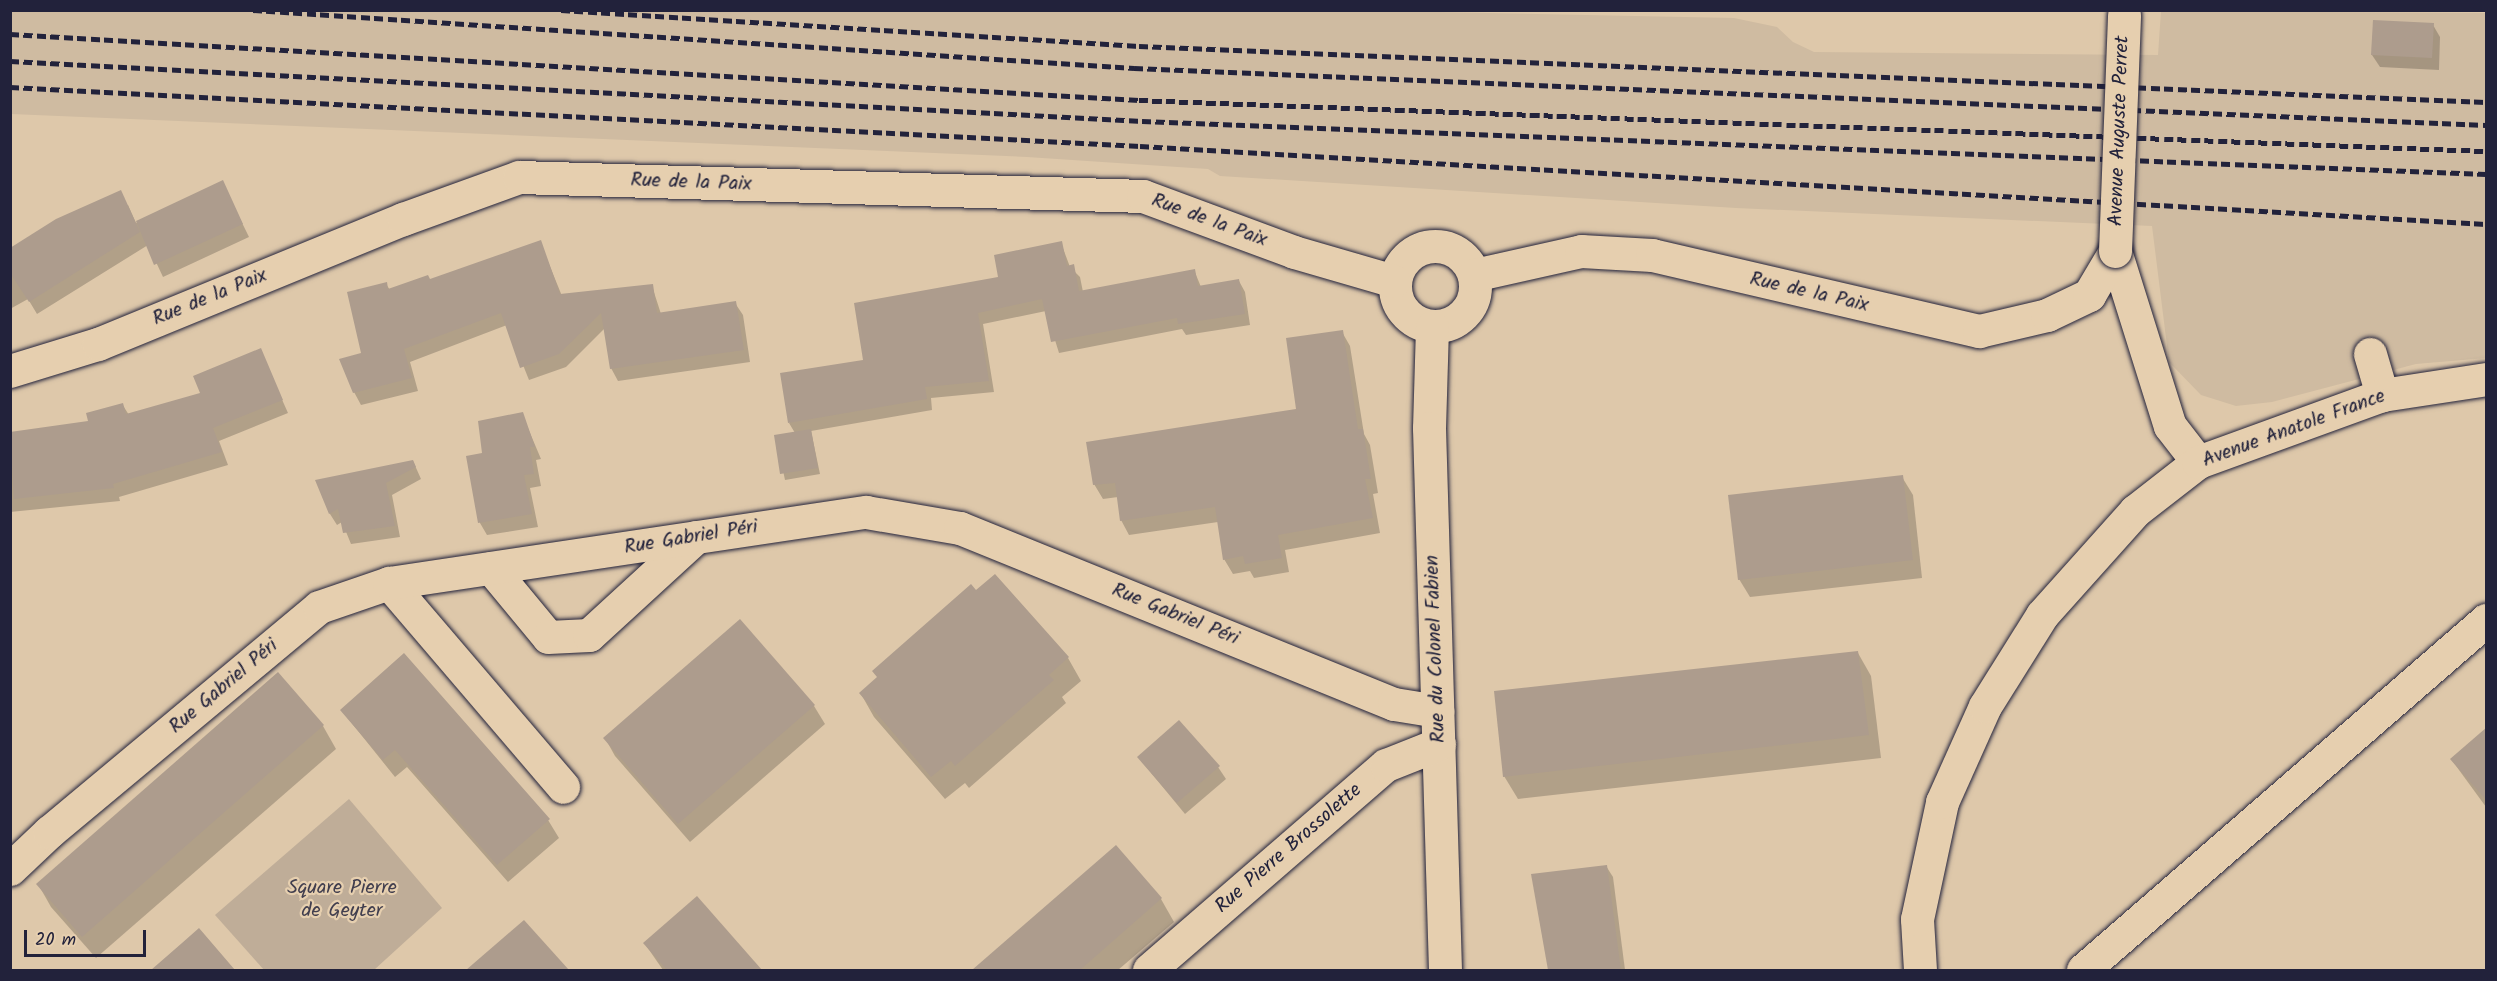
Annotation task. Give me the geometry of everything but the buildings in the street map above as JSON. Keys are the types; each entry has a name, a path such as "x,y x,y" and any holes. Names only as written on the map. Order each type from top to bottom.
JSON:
{"street":[{"name":"Avenue Auguste Perret","path":"2115,251 2124,13"},
{"name":"Rue de la Paix","path":"10,371 98,344 403,219 519,177 1143,196 1294,252 1394,281"},
{"path":"1431,245 1458,252 1474,275 1473,300 1467,312 1445,326 1432,327 1408,317 1395,295 1394,281 1406,257 1431,245"},
{"name":"Rue de la Paix","path":"1474,275 1581,251 1652,255 1979,331 2047,315 2089,295 2115,251"},
{"path":"2115,251 2170,426 2198,462"},
{"name":"Rue du Colonel Fabien","path":"1432,327 1429,428 1445,970"},
{"path":"2370,354 2382,395"},
{"name":"Avenue Anatole France","path":"1920,970 1917,919 1942,802 1985,706 2042,615 2134,511 2198,462 2382,395 2487,379"},
{"name":"Rue Gabriel Péri","path":"10,869 49,832 319,608 389,583 866,512 960,528 1394,704 1437,711"},
{"path":"491,568 548,637 589,635 696,537"},
{"path":"389,583 563,788"},
{"path":"2083,970 2487,620"},
{"name":"Rue Pierre Brossolette","path":"1149,970 1386,765 1439,744"}],"shaded area":[{"path":"11,10 1339,10 1734,18 1777,27 1793,42 1814,52 2158,55 2161,11 2486,13 2486,358 2416,364 2272,402 2236,406 2201,395 2169,362 2152,226 1736,208 1220,176 1208,169 1027,157 11,114"}],"green space":[{"name":"Square Pierre de Geyter","path":"349,799 442,908 374,970 264,970 215,915"}],"railway":[{"path":"253,10 1134,68 2486,125"},
{"path":"561,10 1139,46 2486,102"},
{"path":"10,34 1139,100 2486,151"},
{"path":"10,61 1142,121 2486,174"},
{"path":"10,87 1140,146 2486,224"}]}
